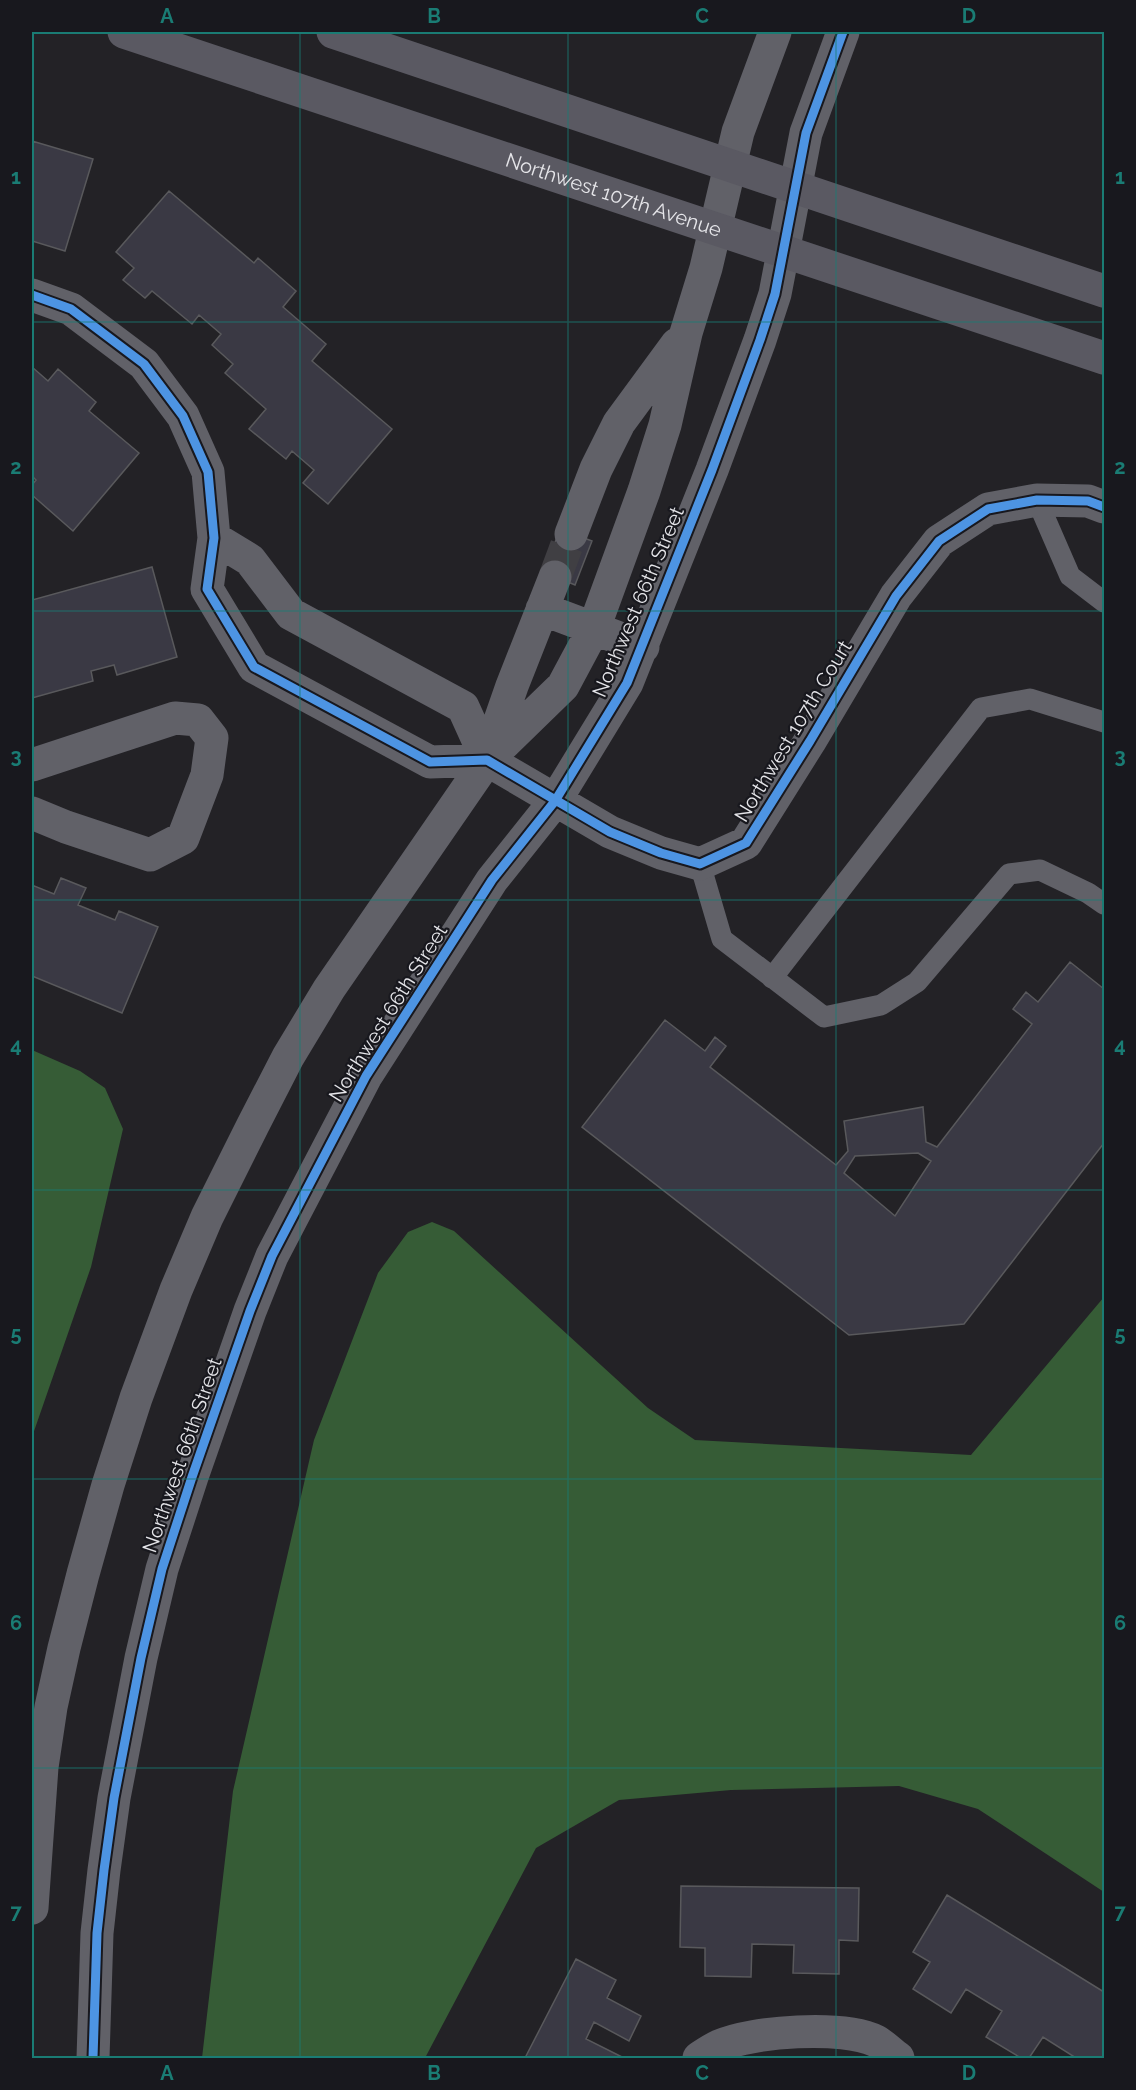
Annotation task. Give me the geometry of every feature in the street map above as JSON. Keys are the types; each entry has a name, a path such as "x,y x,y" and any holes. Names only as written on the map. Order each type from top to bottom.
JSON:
{"main road":[{"name":"Northwest 107th Avenue","path":"124,32 1104,358"},
{"path":"333,32 1104,291"}],"street":[{"name":"Northwest 66th Street","path":"32,1908 42,1767 51,1707 64,1648 108,1485 136,1398 176,1290 207,1217 288,1058 329,989 487,759 563,686 594,628 648,480 686,333 706,268 738,132 775,32"},
{"name":"Northwest 66th Street","path":"93,2058 97,1933 104,1870 114,1798 141,1658 162,1569 250,1311 272,1256 366,1076 492,880 555,801 627,683 643,647 760,340 775,294 806,134 843,32"},
{"path":"32,295 71,309 144,364 183,416 208,472 214,538 207,589 254,667 430,762 487,759"},
{"name":"Northwest 66th Street","path":"572,534 596,469 619,423 686,333"},
{"name":"Northwest 107th Court","path":"700,864 746,843 896,596 939,541 988,509 1036,500 1088,501 1104,507"},
{"path":"214,538 250,560 291,614 463,707 487,759 610,832 661,853 700,864"},
{"name":"Northwest 66th Street","path":"487,759 512,686 555,577"},
{"path":"542,609 643,647"},
{"path":"32,765 174,718 198,720 212,738 207,775 183,838 150,855 32,813"},
{"path":"699,2058 719,2046 742,2039 772,2034 824,2032 852,2034 876,2042 898,2058"}],"lane":[{"path":"1036,500 1070,576 1104,602"},
{"path":"772,978 981,708 1030,699 1104,722"},
{"path":"700,864 722,939 824,1017 881,1005 917,982 1009,874 1040,870 1088,892 1104,904"}],"shaded area":[{"path":"32,1050 80,1071 105,1088 123,1129 91,1267 32,1437"},
{"path":"432,1222 454,1231 648,1408 695,1440 971,1455 1104,1297 1104,1892 978,1809 899,1786 731,1790 619,1800 536,1848 425,2058 202,2058 233,1791 314,1440 378,1273 408,1232"}],"building":[{"path":"32,141 93,159 65,251 32,241"},
{"path":"169,191 254,263 258,258 296,291 283,307 326,344 312,361 392,429 328,504 303,483 314,470 292,451 286,459 249,429 266,409 225,373 233,364 212,345 221,334 199,315 192,324 152,291 145,298 123,280 134,268 116,252"},
{"path":"32,367 48,381 58,369 96,402 89,411 139,453 73,531 32,495 32,485 36,480 32,476"},
{"path":"560,529 592,541 575,585 544,572"},
{"path":"152,567 177,657 117,675 114,665 91,671 93,681 32,698 32,600"},
{"path":"61,878 86,888 78,905 115,920 119,911 158,927 122,1013 32,976 32,885 54,894"},
{"path":"1070,962 1104,989 1104,1143 964,1324 849,1335 582,1127 665,1020 705,1051 715,1037 726,1046 710,1067 836,1165 848,1151 844,1121 923,1107 926,1142 937,1147 1032,1024 1013,1009 1026,992 1038,1002","holes":["918,1153 931,1161 895,1216 844,1173 855,1156"]},
{"path":"681,1886 859,1888 858,1941 839,1940 839,1974 793,1973 794,1945 752,1944 751,1977 705,1976 705,1948 680,1947"},
{"path":"947,1895 1104,1992 1104,2058 1076,2058 1043,2037 1029,2058 1021,2058 986,2037 1002,2011 966,1989 951,2013 913,1989 930,1962 913,1952"},
{"path":"576,1959 616,1980 607,1998 641,2016 629,2041 594,2022 586,2039 624,2058 525,2058"}],"tunnel":[{"path":"555,577 571,534"}],"cycle path":[{"path":"93,2058 97,1933 104,1870 114,1798 141,1658 162,1569 250,1311 272,1256 366,1076 492,880 555,801 627,683 712,470 760,340 775,294 806,133 843,32"},
{"path":"32,295 71,309 144,364 183,416 208,472 214,538 207,589 254,667 430,762 487,760 610,832 661,853 700,864 746,843 896,596 939,541 988,509 1037,500 1088,501 1104,507"}]}
